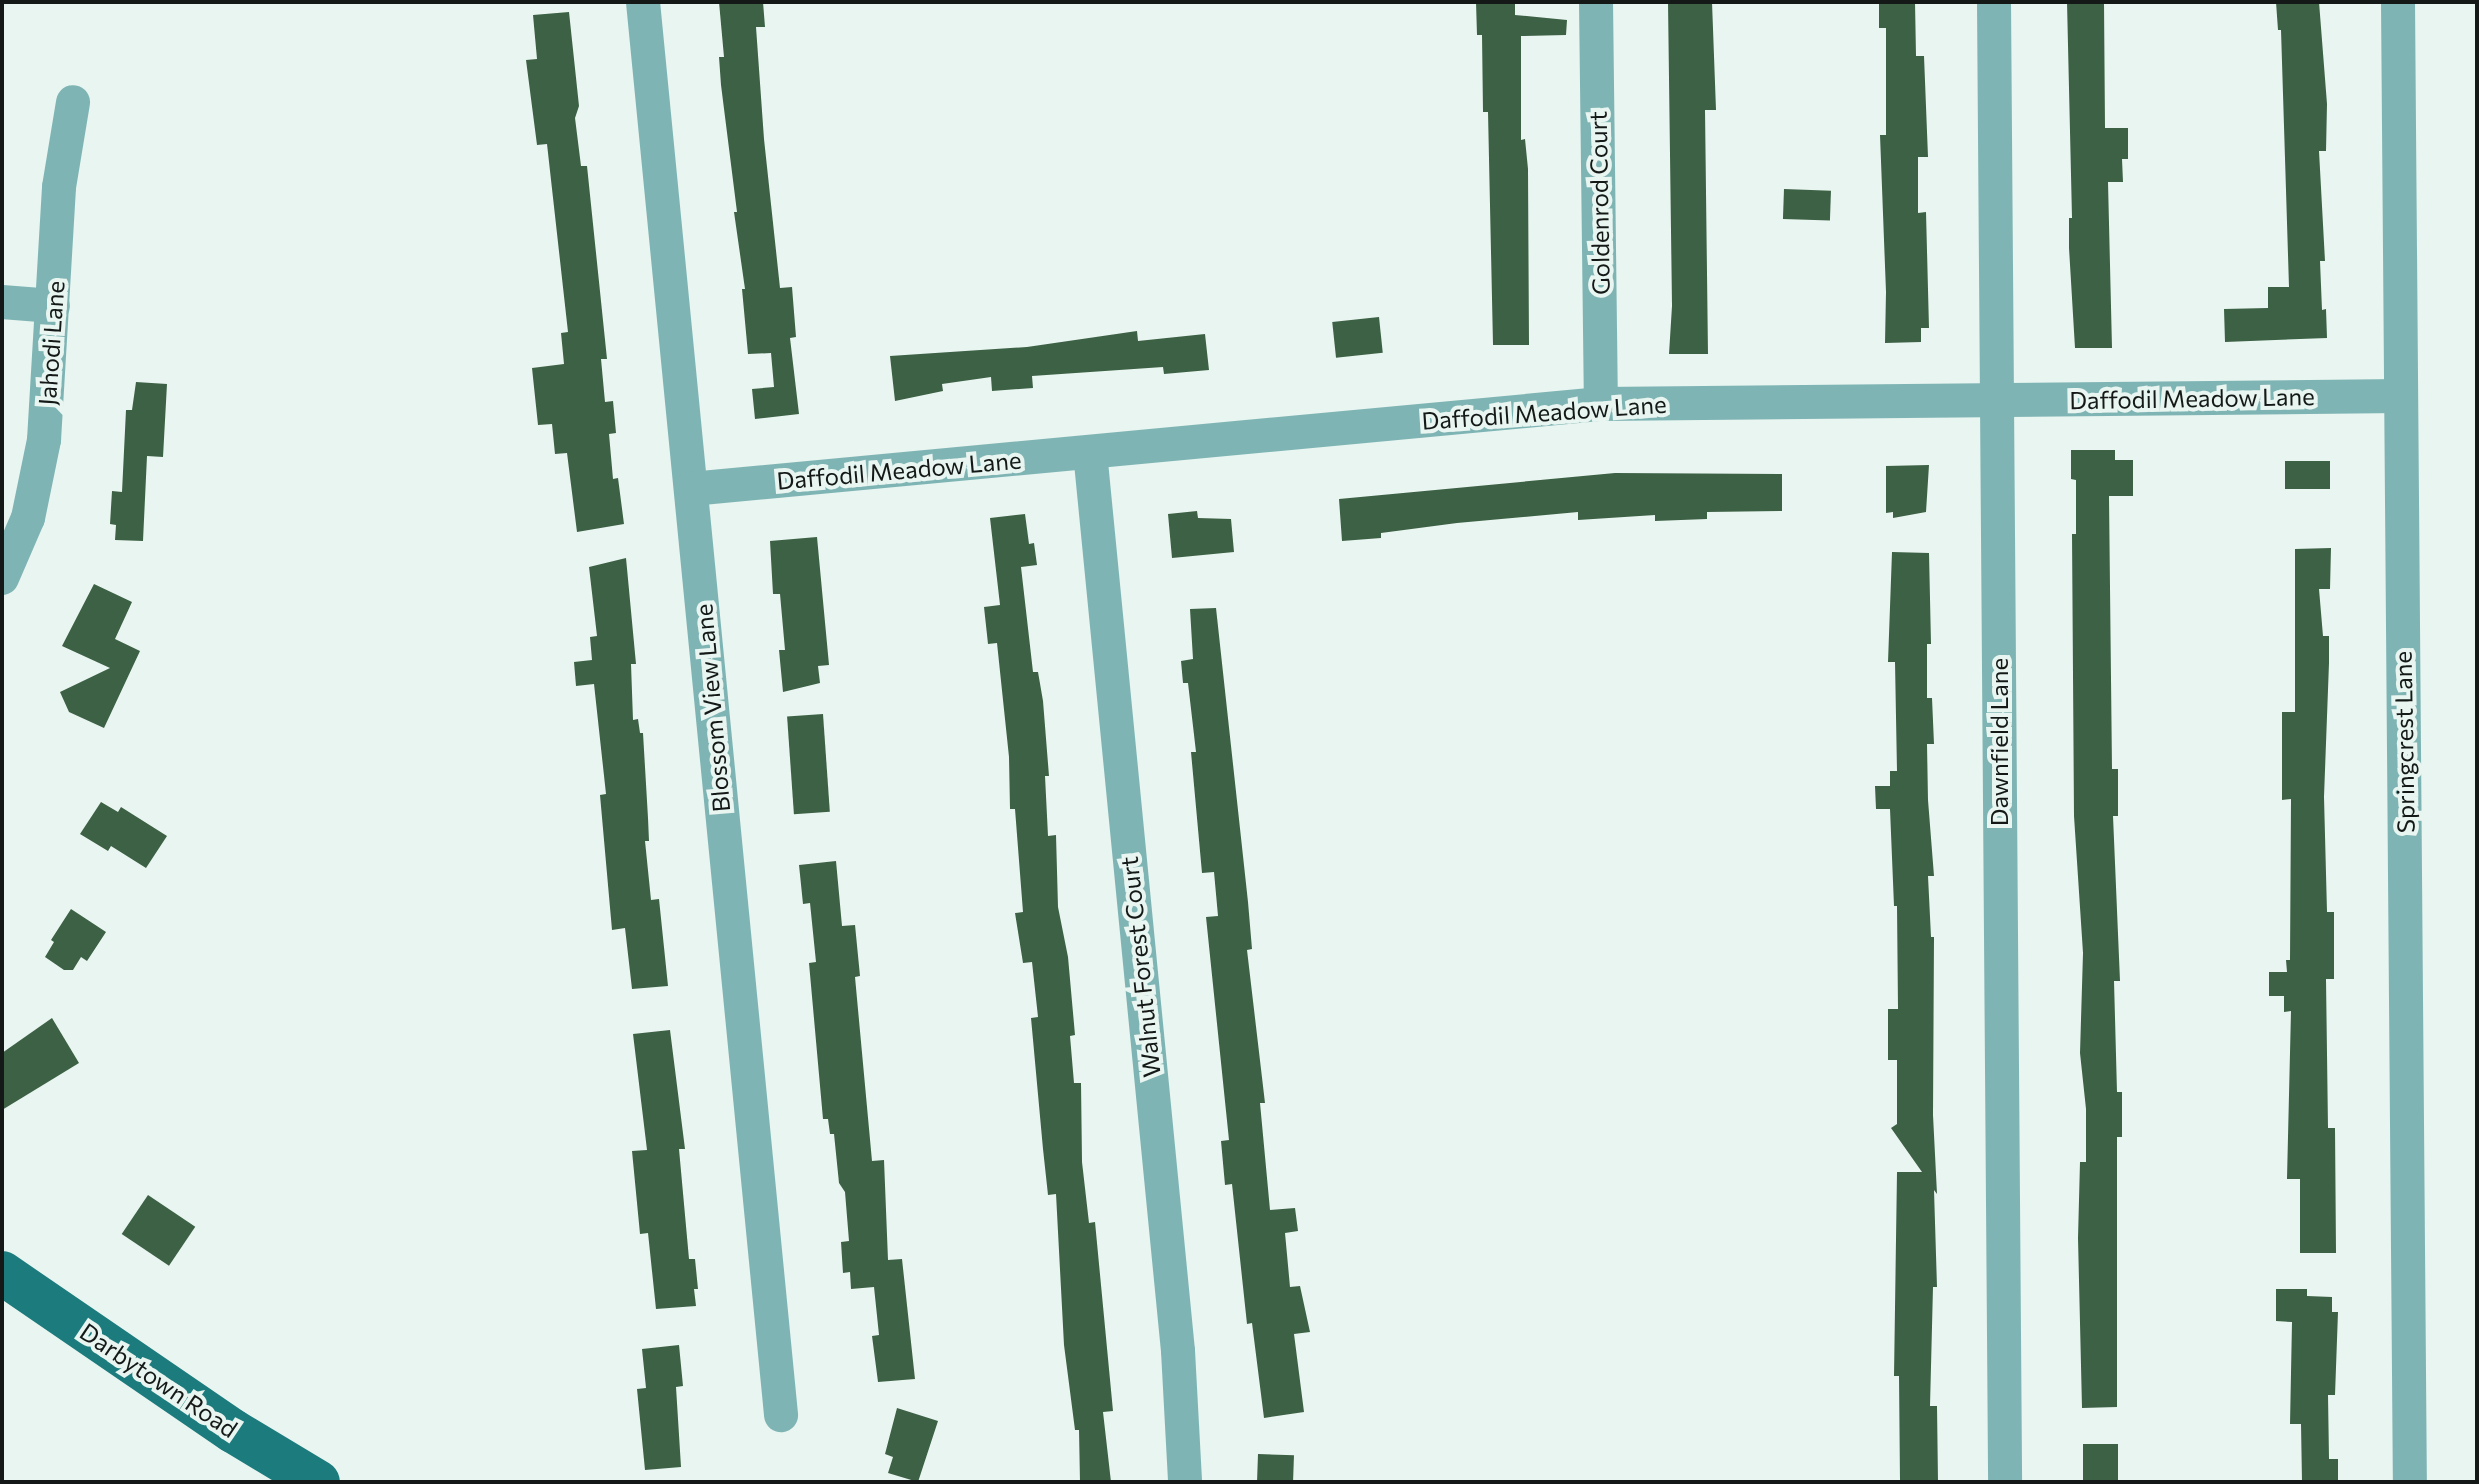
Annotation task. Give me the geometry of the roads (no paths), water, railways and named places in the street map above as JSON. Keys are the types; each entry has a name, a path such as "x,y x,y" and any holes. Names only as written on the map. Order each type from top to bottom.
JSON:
{"main road":[{"name":"Darbytown Road","path":"2,1273 233,1431 318,1482"}],"street":[{"name":"Blossom View Lane","path":"643,2 781,1415"},
{"name":"Goldenrod Court","path":"1596,2 1601,404"},
{"name":"Dawnfield Lane","path":"1994,2 2005,1482"},
{"name":"Springcrest Lane","path":"2398,2 2410,1482"},
{"name":"Jahodi Lane","path":"2,578 28,518 38,478 61,172 73,102"},
{"path":"2,302 53,306"},
{"name":"Daffodil Meadow Lane","path":"691,489 1601,404 2401,396"},
{"name":"Walnut Forest Court","path":"1090,452 1178,1351 1185,1482"}]}
